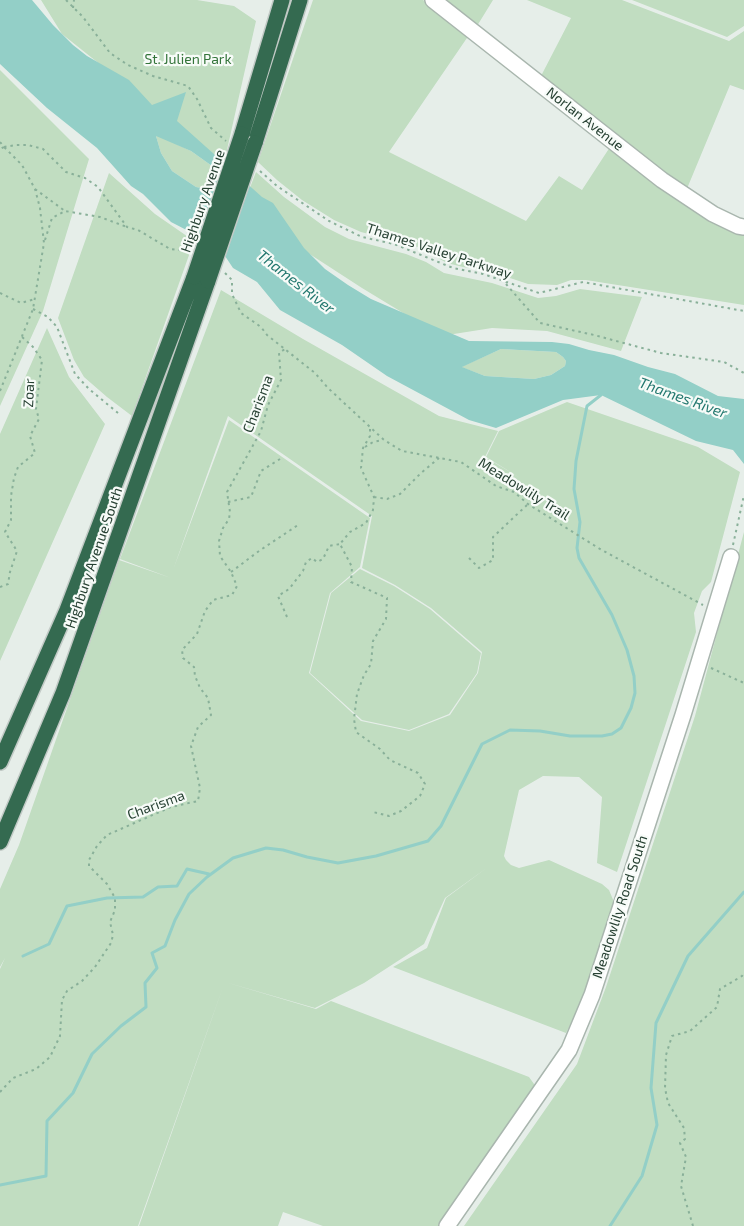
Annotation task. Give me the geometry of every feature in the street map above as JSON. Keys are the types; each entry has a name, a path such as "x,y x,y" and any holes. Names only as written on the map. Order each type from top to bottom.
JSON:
{"highway":[{"path":"248,139 282,0"},
{"path":"201,279 248,139 300,0"},
{"name":"Highbury Avenue South","path":"0,762 67,610 201,279"},
{"name":"Highbury Avenue South","path":"0,842 63,693 201,279"}],"street":[{"name":"Norlan Avenue","path":"433,0 662,180 713,214 738,226 744,226"},
{"name":"Meadowlily Road South","path":"447,1226 569,1050 592,995 700,662 731,557"}],"path":[{"path":"66,0 110,53 128,65 153,76 188,86 197,99 211,128 226,141"},
{"path":"74,0 74,8"},
{"path":"0,142 22,165 35,189 40,208 44,242"},
{"path":"0,149 16,144 28,144 43,149 66,172 85,178 98,187 127,227"},
{"name":"Thames Valley Parkway","path":"255,167 277,186 328,221 362,238 394,244 453,268 483,274 539,293 583,282 744,311"},
{"path":"35,189 65,211 100,217 138,230 170,250 189,251"},
{"path":"0,391 33,309 44,242 52,218 65,211"},
{"name":"Meadowlily Trail","path":"221,271 232,280 232,294 241,313 261,327 267,335 315,373 328,388 384,440 402,451 460,462 496,486 514,492 528,504 600,549 715,610"},
{"path":"504,282 540,323 661,353 724,362 744,373"},
{"path":"0,293 21,303 35,299"},
{"path":"33,309 48,316 57,327 75,374 89,389 118,413"},
{"name":"Zoar","path":"0,587 8,584 17,551 5,532 11,520 11,496 14,478 18,467 35,453 30,436 39,419 36,409 42,360 33,347 21,336"},
{"name":"Charisma","path":"0,1092 13,1078 36,1069 50,1057 60,1036 62,1000 68,991 82,981 95,967 111,944 110,922 115,910 116,898 107,884 89,866 89,860 97,846 107,835 171,807 198,801 200,788 191,746 198,727 211,715 208,698 200,688 195,676 194,667 183,658 182,650 197,634 205,611 213,600 232,595 237,586 231,572 220,556 219,541 223,528 229,519 230,512 226,492 261,432 268,405 282,380 279,353 285,349"},
{"path":"287,617 278,596 289,589 294,583 303,571 306,562 312,558 317,562 322,559 329,546 340,544 350,532 366,523 372,510 374,498 361,468 363,448 370,436 370,428"},
{"path":"363,448 373,442 384,440"},
{"path":"374,498 387,499 400,494 440,457"},
{"path":"228,502 251,497 261,471 280,458"},
{"path":"731,557 744,495"},
{"path":"469,558 479,568 493,560 493,537 528,504"},
{"path":"231,572 298,525"},
{"path":"340,544 352,568 351,582 388,598 386,619 373,641 371,664 364,675 357,694 354,719 356,732 380,749 390,760 418,773 426,784 420,796 401,811 389,816 373,812"},
{"path":"700,662 744,683"},
{"path":"692,1226 681,1186 686,1157 680,1143 685,1140 684,1128 668,1103 665,1088 666,1055 672,1036 690,1031 717,1007 720,989 744,973"}],"green space":[{"name":"St. Julien Park","path":"41,0 197,0 234,6 256,21 224,163 62,34"},
{"path":"313,0 423,0 469,35 389,152 526,221 559,176 582,190 610,147 744,232 744,305 586,280 571,280 557,285 528,284 492,272 447,263 418,247 361,232 334,220 302,200 258,162"},
{"path":"447,0 493,0 477,26"},
{"path":"527,0 622,0 729,41 744,31 744,90 730,85 686,191 541,76 571,18"},
{"path":"632,0 744,0 744,26 727,37"},
{"path":"0,70 89,159 43,311 0,406"},
{"path":"156,136 191,151 212,166 215,174 207,189 196,187 172,171 161,153"},
{"path":"256,172 284,197 325,227 349,239 406,254 426,262 444,273 492,283 538,298 556,296 580,289 642,297 621,351 547,331 492,328 441,336 288,240 246,198"},
{"path":"109,173 155,214 194,241 132,416 84,377 74,360 58,318"},
{"path":"221,290 439,416 498,431 485,457 522,479 486,457 499,431 567,402 698,447 740,472 711,582 702,591 694,613 696,632 617,872 597,863 602,797 579,777 543,776 519,790 504,856 506,860 511,865 519,868 549,860 602,884 609,890 614,902 583,1000 566,1033 393,967 427,948 446,898 488,867 445,898 424,944 364,983 315,1008 225,982 316,1009 331,1001 529,1077 535,1088 439,1226 323,1226 283,1212 278,1226 139,1226 224,984 138,1226 0,1226 0,969 5,958 0,967 0,889 19,845 119,560 171,578 120,559","holes":["228,416 372,516 362,568 395,585 431,608 482,652 478,673 450,715 409,731 361,721 309,673 330,593 360,567 370,518 229,420 173,570"]},
{"path":"47,328 69,377 105,424 0,661 0,434"},
{"path":"501,349 556,352 566,361 565,366 551,375 534,379 485,376 461,367"},
{"path":"744,532 744,1226 464,1226 577,1064 606,987 695,716"},
{"path":"360,569 394,586 430,609 481,653 477,673 449,714 409,730 362,720 310,673 331,593"}],"water":[{"name":"Thames River","path":"0,0 32,0 73,45 87,56 129,80 152,105 186,92 177,121 262,197 273,203 304,248 325,269 348,285 371,299 469,341 569,344 614,355 675,374 718,396 744,399 744,464 733,450 696,441 601,395 563,400 496,428 469,420 387,376 342,345 280,310 257,282 233,268 225,256 200,237 171,222 143,194 131,186 97,148 47,108 0,64","holes":["156,136 191,151 212,166 215,174 207,189 196,187 172,171 161,153","501,349 556,352 566,361 565,366 551,375 534,379 485,376 462,367"]}],"waterway":[{"path":"0,1185 46,1176 47,1121 73,1093 92,1054 121,1026 146,1007 145,983 157,968 152,953 165,946 175,920 189,894 207,877 233,858 266,848 283,850 338,863 376,856 428,841 441,826 482,744 510,730 540,731 570,736 602,736 612,734 621,728 631,708 635,693 634,676 627,650 612,615 579,558 577,548 580,522 574,489 576,461 587,406 601,395"},
{"path":"23,956 49,944 67,906 107,898 143,897 158,887 177,886 187,869 209,874"},
{"path":"610,1226 642,1176 657,1125 651,1088 656,1023 688,956 744,892"}]}
